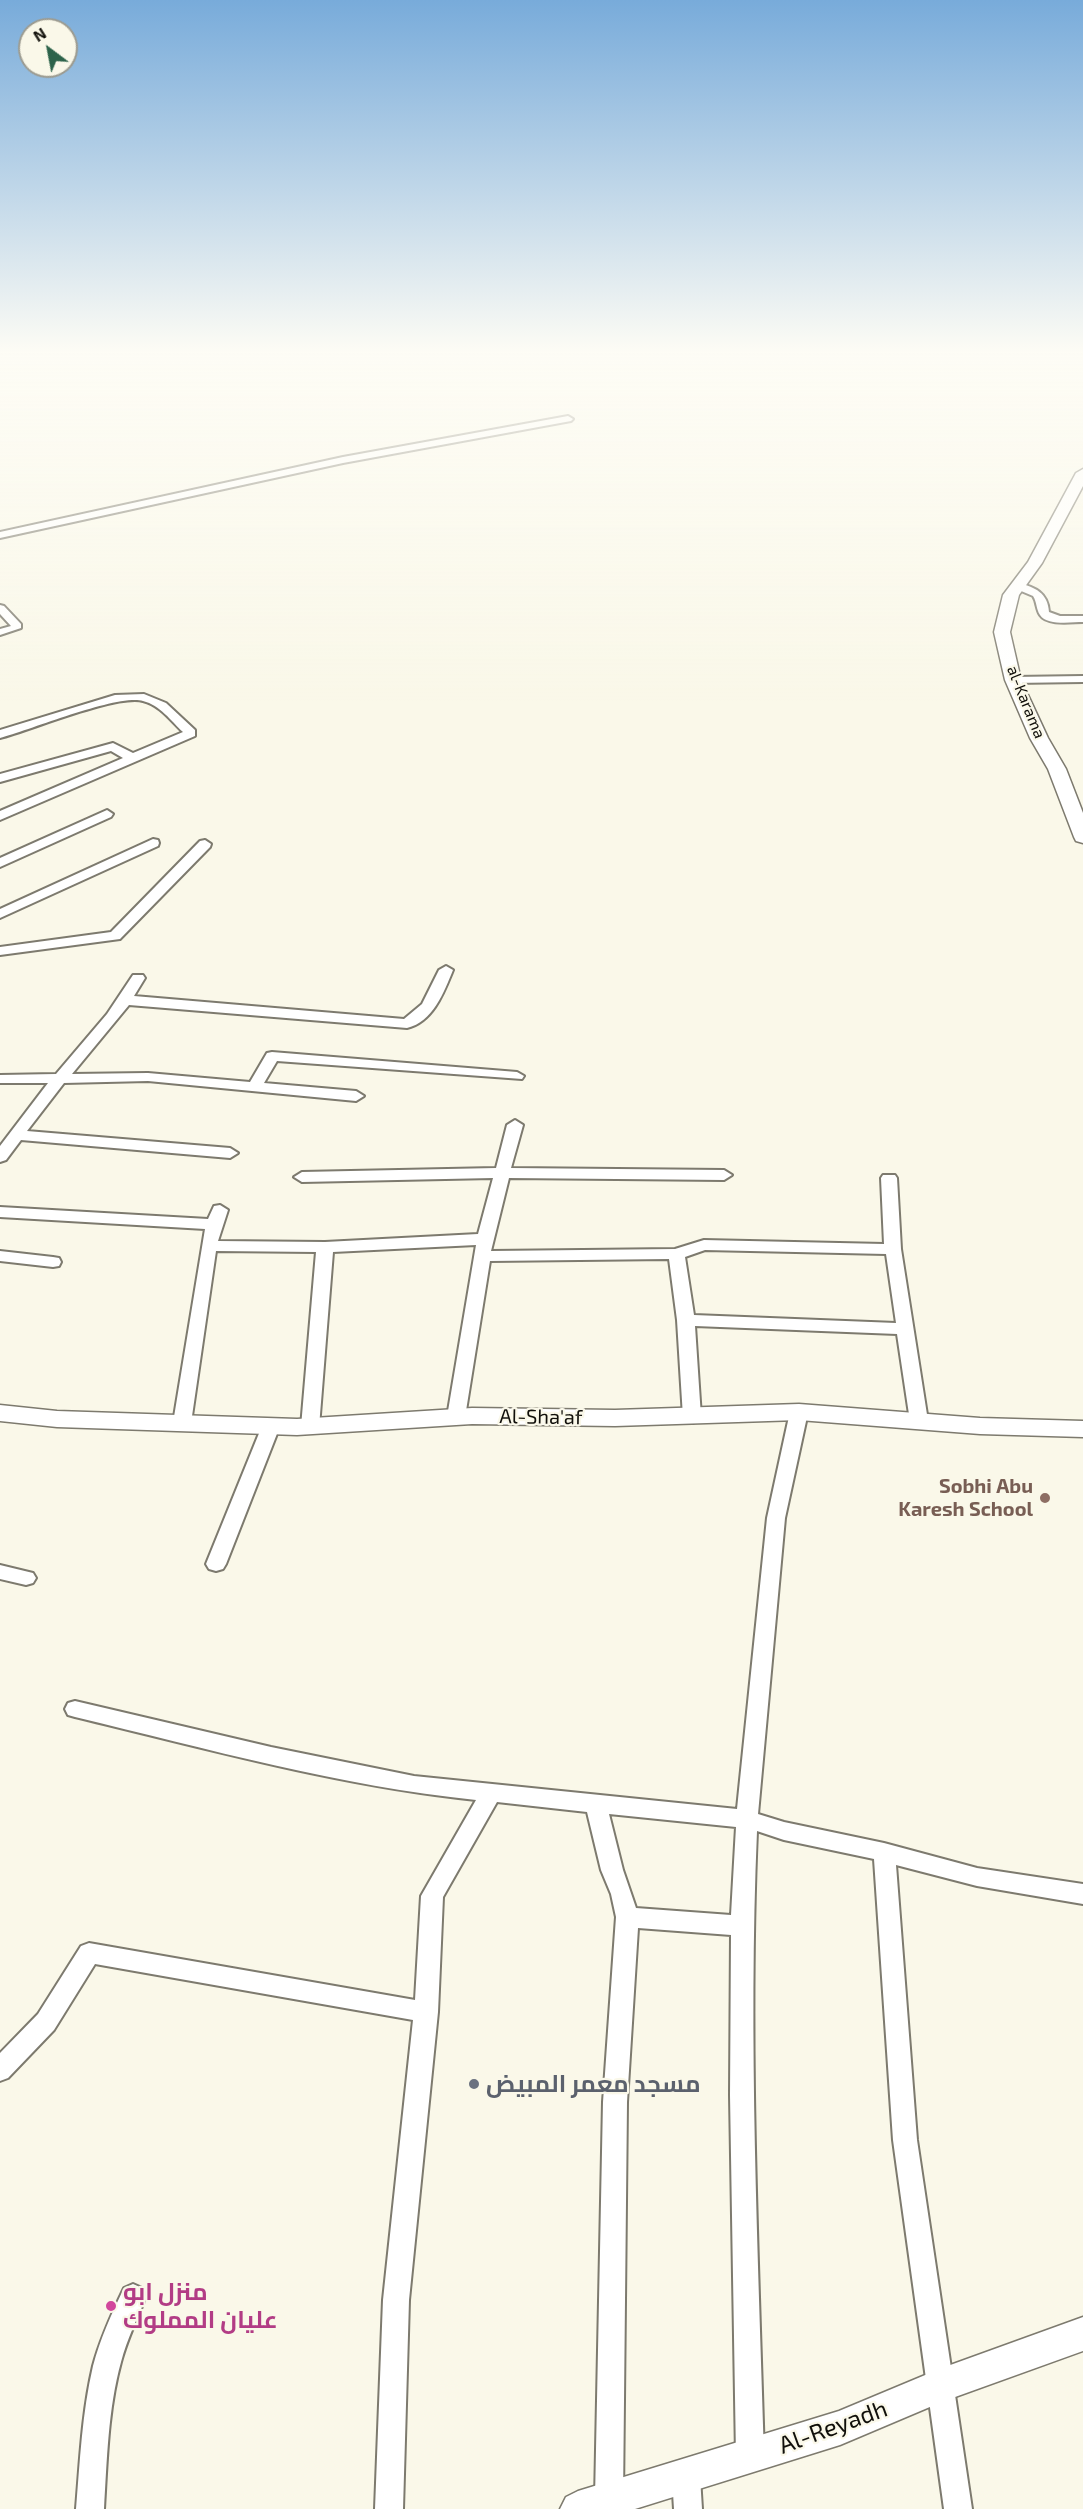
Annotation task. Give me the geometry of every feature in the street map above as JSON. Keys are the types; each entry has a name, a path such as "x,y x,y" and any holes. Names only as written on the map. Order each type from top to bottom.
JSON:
{"main road":[{"name":"al-Karama","path":"1083,473 1035,563 1011,596 1002,632 1013,680 1039,738 1057,770 1083,837"}],"street":[{"path":"0,535 306,468"},
{"path":"1018,586 1034,590 1041,598 1044,612 1050,617 1083,619"},
{"path":"0,608 17,626 0,632"},
{"path":"1013,680 1083,679"},
{"path":"0,734 119,697 144,697 162,705 191,733 0,816"},
{"path":"0,778 113,747 132,758"},
{"path":"0,863 107,814"},
{"path":"0,914 153,843"},
{"path":"0,951 115,936 205,844"},
{"path":"126,1000 408,1024 423,1014 435,998 446,970"},
{"path":"0,1157 62,1076 95,1041 126,1000 138,978"},
{"path":"255,1086 272,1056 517,1076"},
{"path":"0,1078 148,1077 356,1096"},
{"path":"456,1417 485,1239 514,1125"},
{"path":"17,1135 230,1152"},
{"path":"302,1177 503,1173 724,1175"},
{"path":"889,1178 893,1249 919,1421"},
{"path":"0,1212 217,1217 209,1246 182,1423"},
{"path":"209,1246 325,1247 485,1239"},
{"path":"482,1256 676,1254 704,1245 893,1249"},
{"path":"310,1426 325,1247"},
{"path":"676,1254 686,1320 692,1416"},
{"path":"0,1256 53,1262"},
{"path":"686,1320 904,1329"},
{"path":"750,2457 742,2095 742,1926 747,1819 776,1518 799,1412"},
{"name":"Al-Sha'af","path":"0,1413 57,1419 310,1426 456,1417 615,1418 799,1412 980,1426 1083,1429"},
{"path":"216,1564 270,1426"},
{"path":"0,1572 26,1578"},
{"path":"75,1709 271,1756 414,1785 747,1819 784,1831 884,1852 977,1877 1083,1894"},
{"path":"389,2509 396,2300 426,2012 432,1896 491,1794"},
{"path":"594,2504 627,1917 622,1894 612,1870 596,1804"},
{"path":"884,1852 905,2140 958,2509"},
{"path":"627,1917 742,1926"},
{"path":"0,2070 46,2022 89,1953 426,2012"},
{"path":"90,2509 95,2429 103,2381 113,2344 133,2297"},
{"name":"Al-Reyadh","path":"594,2504 687,2493 750,2457 840,2428 942,2385 1083,2334"}],"place":[{"name":"Sobhi Abu Karesh School","path":"1045,1498"},
{"name":"مسجد معمر المبيض","path":"474,2084"},
{"name":"منزل ابو عليان المملوك","path":"111,2306"}]}
